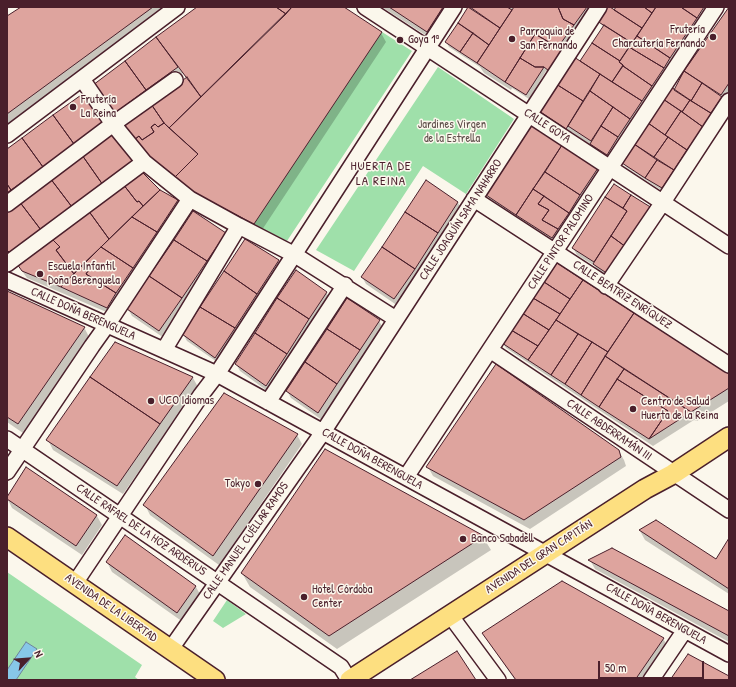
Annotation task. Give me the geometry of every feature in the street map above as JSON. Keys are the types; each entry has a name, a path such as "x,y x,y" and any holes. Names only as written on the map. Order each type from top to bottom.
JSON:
{"main road":[{"name":"AVENIDA DEL GRAN CAPITÁN","path":"350,680 544,553 645,489 673,474 729,437"},
{"name":"AVENIDA DE LA LIBERTAD","path":"7,536 215,680"}],"street":[{"path":"7,135 177,7"},
{"name":"CALLE GOYA","path":"365,7 729,246"},
{"path":"75,583 201,395 217,374 454,7"},
{"name":"CALLE JOAQUÍN SAMA NAHARRO","path":"323,432 599,7"},
{"name":"CALLE PINTOR PALOMINO","path":"406,477 716,7"},
{"path":"82,79 113,124 144,162 190,199 295,255 345,285 396,319"},
{"path":"7,204 113,124 175,80"},
{"path":"606,286 729,101"},
{"path":"7,264 144,162"},
{"path":"7,472 107,325 190,199"},
{"name":"CALLE BEATRIZ ENRÍQUEZ","path":"474,199 729,365"},
{"path":"164,350 239,226"},
{"name":"CALLE DOÑA BERENGUELA","path":"7,280 217,374 729,654"},
{"path":"268,402 345,285"},
{"name":"CALLE ABDERRAMÁN III","path":"490,350 673,474 729,510"},
{"name":"CALLE MANUEL CUÉLLAR RAMOS","path":"170,650 323,432"},
{"name":"CALLE RAFAEL DE LA HOZ ARDERIUS","path":"7,439 341,667 350,680"},
{"path":"450,615 498,680"},
{"path":"651,680 685,630"}],"green space":[{"path":"382,32 412,51 287,241 254,224"},
{"name":"Jardines Virgen de la Estrella","path":"438,67 514,119 466,194 423,166 354,271 316,250"},
{"path":"7,572 142,665 135,677 139,680 7,680"},
{"path":"227,600 246,614 223,628 213,621"}],"water":[{"path":"26,642 37,649 16,680 7,680 7,670"}],"building":[{"path":"21,7 153,7 7,114 7,16"},
{"path":"197,7 276,7 286,14 201,97 156,37"},
{"path":"276,7 292,7 286,14"},
{"path":"292,7 344,7 382,32 254,224 171,181 198,154 169,128"},
{"path":"389,7 443,7 427,32"},
{"path":"468,7 500,28 489,45 458,23"},
{"path":"470,7 507,7 512,10 500,28"},
{"name":"Parroquia de San Fernando","path":"514,7 558,7 563,19 574,25 558,47 535,34 505,82 477,63"},
{"path":"558,7 587,7 574,25 563,19"},
{"path":"606,7 610,7 642,28 632,43 597,21"},
{"path":"616,7 644,7 652,13 642,28 614,10"},
{"path":"644,7 656,7 652,13"},
{"path":"656,7 681,7 697,18 670,58 637,36"},
{"path":"704,7 697,18 682,8"},
{"path":"729,7 729,83 721,95 684,71"},
{"path":"458,23 473,33 460,52 445,42"},
{"path":"604,25 632,43 620,61 592,43"},
{"path":"473,33 489,45 477,63 460,52"},
{"path":"535,34 563,51 549,71 544,67 535,67 520,58"},
{"path":"637,36 670,58 664,68 629,47"},
{"path":"156,37 178,67 146,90 125,61"},
{"path":"592,43 620,61 619,62 623,65 612,82 580,61"},
{"path":"629,47 664,68 652,86 619,62"},
{"path":"574,57 600,74 583,101 556,84"},
{"path":"520,58 535,67 544,67 526,95 505,82"},
{"path":"125,61 146,90 115,113 93,85"},
{"path":"623,66 652,86 642,101 612,82"},
{"path":"684,71 702,83 691,101 674,90"},
{"path":"600,74 642,101 630,119 590,91"},
{"path":"187,77 201,97 169,128 151,104"},
{"path":"702,83 722,97 711,113 691,101"},
{"path":"556,84 583,101 566,129 539,111"},
{"path":"671,87 690,100 682,112 663,99"},
{"path":"590,91 613,107 591,141 568,126"},
{"path":"84,93 103,122 74,144 53,115"},
{"path":"663,99 681,111 665,135 648,123"},
{"path":"690,100 712,114 703,127 682,112"},
{"path":"151,104 164,123 158,127 155,124 151,127 154,132 142,140 139,136 134,140 123,124"},
{"path":"613,107 630,119 618,137 601,126"},
{"path":"681,111 703,127 687,150 665,135"},
{"path":"53,115 74,144 43,167 22,138"},
{"path":"164,123 198,154 171,181 152,164 134,140 139,136 142,140 154,132 151,127 155,124 158,127"},
{"path":"648,123 668,137 654,157 634,144"},
{"path":"532,125 562,145 516,215 486,195"},
{"path":"601,126 618,137 607,155 590,144"},
{"path":"113,131 134,161 103,185 82,155"},
{"path":"668,137 687,150 674,170 654,157"},
{"path":"22,138 43,167 11,190 7,184 7,149"},
{"path":"634,144 657,160 645,178 622,163"},
{"path":"562,145 598,168 580,195 545,172"},
{"path":"82,155 103,185 72,207 50,178"},
{"path":"657,160 674,170 662,188 645,178"},
{"path":"141,171 160,190 143,206 139,201 137,202 123,184"},
{"path":"545,172 580,195 569,213 533,189"},
{"path":"50,178 72,207 41,230 19,201"},
{"path":"426,180 458,202 438,233 405,212"},
{"path":"7,184 11,190 7,193"},
{"path":"123,184 137,202 139,201 143,206 109,239 88,210"},
{"path":"614,184 631,195 623,208 605,197"},
{"path":"533,189 544,196 538,204 549,210 542,220 558,229 552,238 516,215"},
{"path":"160,190 178,200 157,232 132,217"},
{"path":"631,195 652,208 626,247 611,236 627,211 623,208"},
{"path":"544,196 569,213 558,229 542,220 549,210 538,204"},
{"path":"605,197 627,211 594,262 572,248"},
{"path":"19,201 41,230 10,253 7,250 7,210"},
{"path":"88,210 109,239 74,274 56,250 60,247 51,238"},
{"path":"193,211 226,233 207,261 174,240"},
{"path":"405,212 438,233 415,269 382,247"},
{"path":"132,217 157,232 133,268 101,247"},
{"path":"611,236 626,247 608,274 593,264"},
{"path":"51,238 60,247 56,250 74,274 61,287 22,271 17,264"},
{"path":"245,239 279,260 257,294 224,271"},
{"path":"174,240 207,261 182,298 149,276"},
{"path":"101,247 133,268 116,293 86,274 88,271 81,266"},
{"path":"382,247 415,269 394,299 361,277"},
{"path":"557,263 583,280 570,299 544,282"},
{"path":"81,266 88,271 86,274 116,293 107,308 61,287"},
{"path":"296,270 327,292 309,319 277,298"},
{"path":"224,271 257,294 235,328 200,307"},
{"path":"149,276 182,298 159,331 127,309"},
{"path":"583,280 634,313 608,352 556,320"},
{"path":"544,282 570,299 560,314 533,298"},
{"path":"7,291 85,327 18,424 7,417"},
{"path":"277,298 309,319 287,354 255,333"},
{"path":"347,298 380,320 360,350 327,329"},
{"path":"533,298 560,314 549,330 522,313"},
{"path":"200,307 235,328 215,358 182,334"},
{"path":"522,313 549,330 538,346 511,330"},
{"path":"634,313 729,374 729,388 691,412 605,356"},
{"path":"556,320 578,334 551,375 528,360"},
{"path":"327,329 360,350 337,384 305,362"},
{"path":"511,330 538,346 528,360 502,343"},
{"path":"255,333 287,354 266,386 235,364"},
{"path":"578,334 592,342 565,384 551,375"},
{"name":"UCO Idiomas","path":"115,342 193,377 160,424 90,377"},
{"path":"592,342 608,352 581,395 565,384"},
{"path":"605,356 624,369 599,407 581,395"},
{"path":"305,362 337,384 318,413 286,391"},
{"path":"496,364 619,450 621,457 524,520 426,467"},
{"path":"624,369 691,412 649,439 668,411 617,379"},
{"path":"90,377 160,424 117,486 46,440"},
{"name":"Centro de Salud Huerta de la Reina","path":"617,379 668,411 649,439 599,407"},
{"path":"224,393 298,434 213,556 143,505"},
{"path":"325,449 484,536 329,636 241,573"},
{"path":"26,467 97,515 76,546 7,499"},
{"path":"656,520 716,559 729,538 729,589 639,530"},
{"path":"125,535 196,586 177,613 106,562"},
{"path":"612,548 729,611 729,636 588,560"},
{"path":"562,581 664,638 635,680 516,680 482,633"},
{"path":"457,651 476,680 410,680"},
{"path":"688,654 729,676 729,680 670,680"}],"place":[{"name":"Frutería Charcutería Fernando","path":"713,37"},
{"name":"Parroquia de San Fernando","path":"512,39"},
{"name":"Goya 1ª","path":"400,40"},
{"name":"Frutería La Reina","path":"73,107"},
{"name":"Escuela Infantil Doña Berenguela","path":"40,274"},
{"name":"UCO Idiomas","path":"151,401"},
{"name":"Centro de Salud Huerta de la Reina","path":"633,409"},
{"name":"Tokyo","path":"258,484"},
{"name":"Banco Sabadell","path":"463,539"},
{"name":"Hotel Córdoba Center","path":"304,597"}],"district":[{"name":"HUERTA DE LA REINA","path":"381,174"}]}
